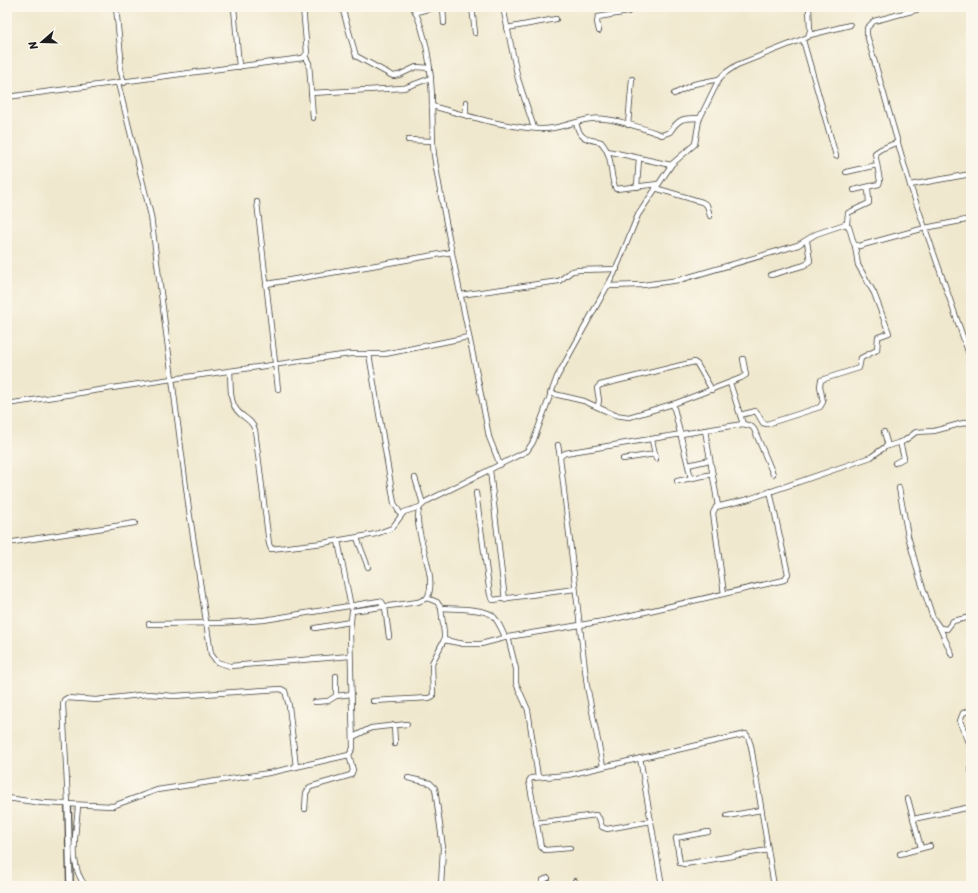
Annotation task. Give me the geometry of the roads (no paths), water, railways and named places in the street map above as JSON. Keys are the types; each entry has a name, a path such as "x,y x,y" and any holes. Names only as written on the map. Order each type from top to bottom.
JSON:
{"street":[{"path":"116,7 121,57 121,83 151,216 172,379 211,654 217,662 235,666 350,656"},
{"path":"234,7 239,67"},
{"path":"303,7 307,41 307,53 305,56"},
{"path":"342,7 352,48 358,58 393,76 416,68 430,68"},
{"path":"413,7 424,34 430,68 433,141 442,204 489,437 500,465"},
{"path":"416,12 437,7"},
{"path":"443,7 444,23"},
{"path":"472,7 475,33"},
{"path":"503,7 518,80 534,128"},
{"path":"599,31 597,22 598,17 628,12 632,7"},
{"path":"809,7 810,35"},
{"path":"927,7 874,21 867,28 910,186 971,360"},
{"path":"507,28 556,19"},
{"path":"230,371 234,407 251,422 255,430 269,547 277,549 338,541 376,534 392,528 401,515 407,510 421,505 524,454 530,447 550,393 575,342 617,268 638,215 671,165 695,144 700,118 719,79 731,68 737,65 803,40 810,35 850,25"},
{"path":"803,40 836,156"},
{"path":"7,97 239,67 305,56"},
{"path":"305,56 309,63 313,118"},
{"path":"311,93 404,88 431,78"},
{"path":"628,125 632,79"},
{"path":"674,94 694,84 719,79"},
{"path":"466,102 466,115"},
{"path":"432,106 466,115 534,128 553,129 593,118 628,125 665,135 670,132 674,124 679,121 689,118 700,118"},
{"path":"576,123 580,134 588,140 601,142 607,151 611,161 615,188 621,190 656,186 702,202 707,205 710,216"},
{"path":"408,140 433,141"},
{"path":"854,190 876,186 880,183 875,154 876,151 898,142"},
{"path":"607,151 671,165"},
{"path":"637,187 639,158"},
{"path":"846,172 877,165"},
{"path":"910,186 971,174"},
{"path":"740,415 756,411 765,424 820,407 823,402 820,386 821,380 859,368 862,358 877,350 878,337 889,333 874,293 857,261 855,246 847,224 848,213 869,203 868,188"},
{"path":"257,202 278,389"},
{"path":"855,246 925,228 971,219"},
{"path":"607,286 643,285 679,280 807,241 816,234 847,224"},
{"path":"771,275 805,265 810,261 807,241"},
{"path":"267,284 452,252"},
{"path":"460,295 559,281 572,271 617,268"},
{"path":"7,404 359,353 385,354 468,336"},
{"path":"369,354 394,503 401,515"},
{"path":"550,393 584,401 598,406 615,415 629,417 673,404 730,383 746,375 743,359"},
{"path":"598,406 600,400 597,388 600,385 692,362 697,364 712,390"},
{"path":"730,383 743,424"},
{"path":"673,404 691,478"},
{"path":"724,594 713,513 714,509 718,506 749,499 871,457 888,446 900,442 916,432 934,431 971,421"},
{"path":"560,457 566,453 743,424 751,426 754,429 773,474"},
{"path":"704,430 718,506"},
{"path":"884,432 888,446"},
{"path":"652,440 656,459"},
{"path":"896,464 904,458 900,442"},
{"path":"558,445 590,704 603,766"},
{"path":"623,459 655,454"},
{"path":"688,465 710,460"},
{"path":"490,470 505,600"},
{"path":"678,481 713,474"},
{"path":"415,478 421,505 418,510 419,522 430,584 427,598"},
{"path":"898,488 908,536 932,618 940,628 952,655"},
{"path":"444,640 476,645 507,637 580,626 784,580 788,577 770,491"},
{"path":"476,493 490,595 494,601 575,589"},
{"path":"7,543 135,523"},
{"path":"357,538 368,567"},
{"path":"305,809 306,793 310,787 351,775 353,770 349,755 353,748 350,656 350,622 352,611 338,541"},
{"path":"352,611 385,607 398,603 418,602 427,598 437,602 441,608 444,640 432,663 432,697 373,701"},
{"path":"149,624 206,623 271,619 381,601 385,607 389,637"},
{"path":"441,608 490,614 496,620 507,637 516,669 516,683 528,710 538,777"},
{"path":"940,628 947,629 953,622 971,617"},
{"path":"316,628 350,622"},
{"path":"336,676 336,696"},
{"path":"70,886 63,704 64,700 67,698 96,700 148,694 180,696 281,689 285,691 288,706 296,767"},
{"path":"315,702 328,701 336,696 351,694"},
{"path":"971,710 963,713 960,721 971,747"},
{"path":"353,737 371,728 407,724"},
{"path":"394,725 395,744"},
{"path":"570,848 547,850 542,848 529,781 538,777 568,775 746,734 751,746 774,886"},
{"path":"7,798 78,805 113,806 157,790 269,773 349,755"},
{"path":"971,757 971,771"},
{"path":"640,758 662,885 653,886"},
{"path":"408,778 430,783 435,788 443,848 441,886"},
{"path":"908,799 921,848"},
{"path":"78,805 75,860 77,873 86,886"},
{"path":"913,819 971,806"},
{"path":"727,816 761,810"},
{"path":"536,823 596,815 602,827 607,828 651,821"},
{"path":"708,832 676,838 680,863 685,864 768,850"},
{"path":"900,854 930,846"},
{"path":"543,886 543,880 548,878"}]}
